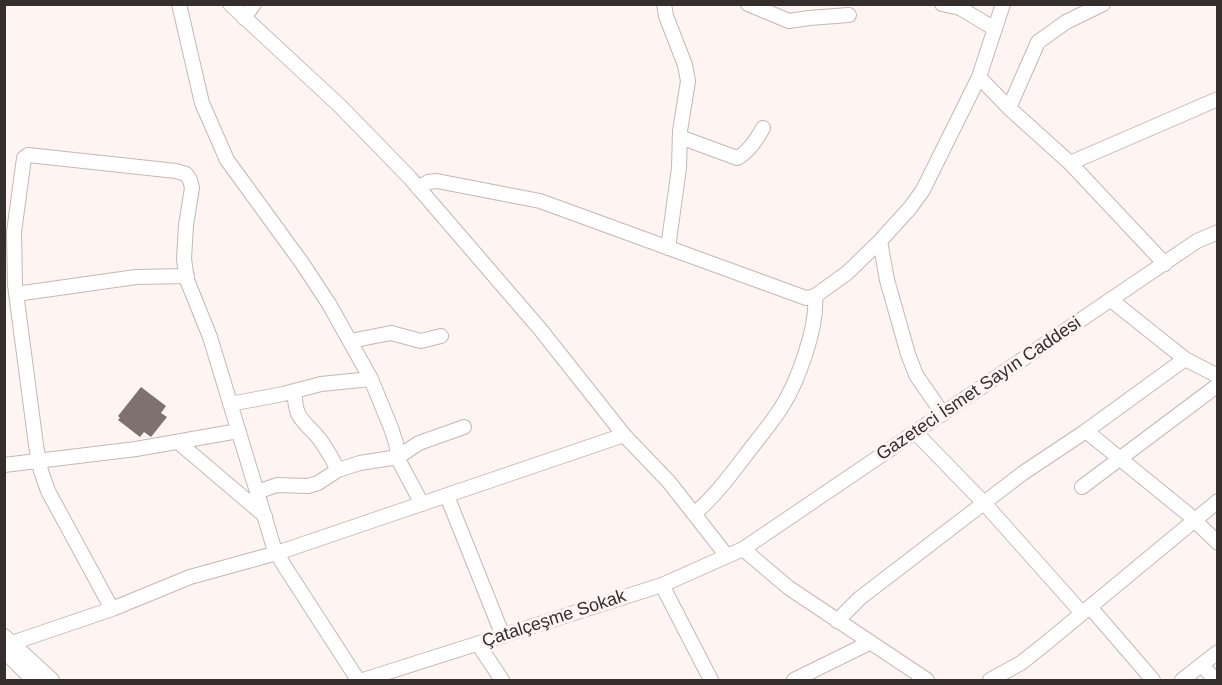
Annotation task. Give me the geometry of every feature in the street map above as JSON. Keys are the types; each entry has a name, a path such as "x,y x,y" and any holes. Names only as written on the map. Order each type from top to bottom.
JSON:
{"street":[{"path":"179,4 202,103 227,160 302,263 350,341 371,379 391,428 398,457 422,504"},
{"path":"230,4 348,113 418,188 540,329 624,435 669,482 727,556"},
{"path":"244,18 254,4"},
{"path":"664,4 666,16 685,65 688,81 668,248"},
{"path":"748,4 789,21 849,15"},
{"path":"942,4 960,8 995,29"},
{"path":"418,188 437,181 540,201 806,298 815,296 847,273 880,241 923,190 979,77 1003,4"},
{"path":"1009,108 1038,42 1066,22 1103,4"},
{"path":"979,77 1009,108 1070,162 1165,264"},
{"path":"1070,162 1218,99"},
{"path":"680,137 737,158 744,154 763,128"},
{"path":"112,609 48,491 39,460 16,294 14,232 24,158 28,155 176,171 186,174 190,180 192,189 186,225 184,259 187,276 210,337 277,553 360,681"},
{"name":"Gazeteci İsmet Sayın Caddesi","path":"743,549 1197,241 1218,232"},
{"path":"880,241 887,280 908,354 916,375 943,414"},
{"path":"16,294 136,277 187,276"},
{"path":"694,514 712,498 782,406 802,361 812,330 816,310 815,296"},
{"path":"1111,300 1185,359 1218,376"},
{"path":"350,341 391,333 421,341 441,336"},
{"path":"837,621 860,598 1023,473 1086,431 1185,359"},
{"path":"230,404 321,384 371,379"},
{"path":"1082,487 1218,385"},
{"path":"295,391 294,406 301,420 320,440 338,470"},
{"path":"257,492 286,483 308,486 318,483 338,470 360,463 398,457 418,443 464,427"},
{"path":"4,465 136,449 238,431"},
{"path":"1086,431 1194,520 1218,543"},
{"path":"915,433 1153,681"},
{"path":"7,643 112,609 190,578 277,553 624,435"},
{"path":"178,442 265,516"},
{"path":"447,495 503,636"},
{"path":"990,681 1021,663 1218,501"},
{"path":"743,549 789,588 927,681"},
{"name":"Çatalçeşme Sokak","path":"360,681 662,585 743,549"},
{"path":"662,585 707,680"},
{"path":"7,643 33,681"},
{"path":"7,643 52,681"},
{"path":"794,681 869,643"},
{"path":"478,644 502,681"},
{"path":"1182,681 1218,652"},
{"path":"1201,665 1216,681"}],"building":[{"path":"141,387 166,406 161,413 167,417 151,437 144,432 140,437 118,420 120,418 118,416"}]}
